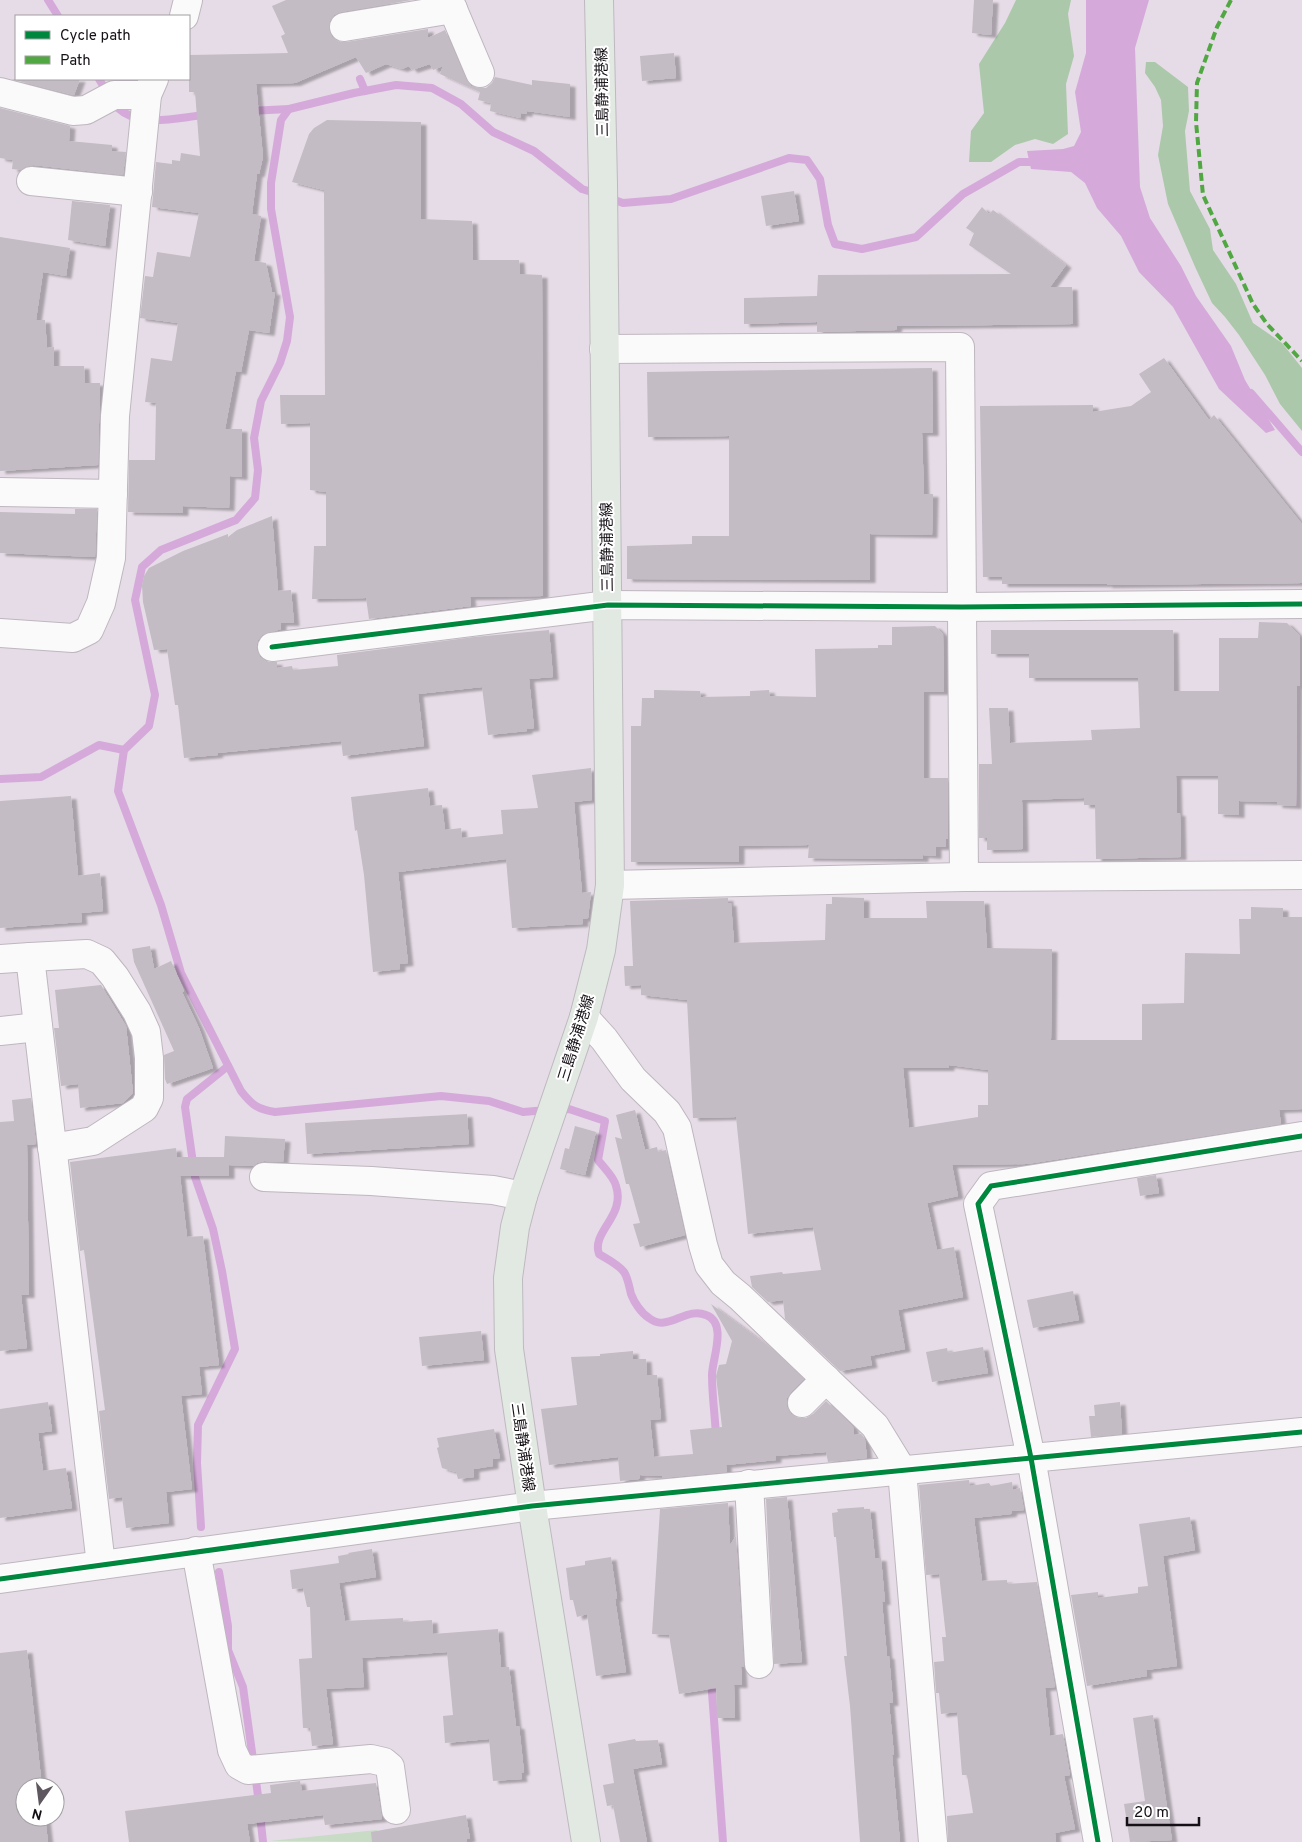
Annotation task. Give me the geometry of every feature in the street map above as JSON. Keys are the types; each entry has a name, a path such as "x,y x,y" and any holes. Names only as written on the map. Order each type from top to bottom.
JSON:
{"main road":[{"name":"三島静浦港線","path":"586,1842 532,1506 509,1349 507,1312 508,1278 523,1196 584,1017 601,950 610,885 603,184 599,0"}],"street":[{"path":"184,15 188,0"},
{"path":"344,27 451,4 480,73"},
{"path":"0,92 73,111 86,110 114,95 150,87 114,416 112,558 101,603 89,630 73,638 0,633"},
{"path":"31,181 138,192"},
{"path":"604,349 960,347 964,876"},
{"path":"0,492 113,494"},
{"path":"272,647 608,605 962,607 1302,604"},
{"path":"610,885 964,876 1302,875"},
{"path":"0,959 87,954 102,961 115,977 137,1012 146,1032 150,1086 149,1098 144,1108 93,1141 52,1148"},
{"path":"30,957 101,1565"},
{"path":"584,1017 633,1079 667,1112 677,1128 702,1245 709,1265 723,1283 875,1426 902,1470 933,1842"},
{"path":"0,1030 38,1027"},
{"path":"1098,1842 1031,1458 978,1204 991,1186 1302,1136"},
{"path":"264,1177 380,1182 493,1190 523,1196"},
{"path":"802,1403 826,1379"},
{"path":"0,1579 532,1506 1302,1432"},
{"path":"749,1484 759,1664"},
{"path":"196,1552 232,1750 239,1765 254,1770 371,1760 384,1762 390,1767 396,1810"}],"green space":[{"path":"1016,0 1071,0 1068,14 1074,56 1066,84 1068,134 1053,144 1035,139 1015,145 991,162 969,162 971,131 984,113 979,64 1005,23"},
{"path":"1146,62 1155,62 1188,87 1189,111 1185,131 1190,191 1210,229 1213,250 1236,284 1253,323 1282,343 1302,368 1302,431 1280,404 1265,375 1239,335 1212,303 1168,204 1158,155 1163,126 1161,100 1145,73"},
{"path":"377,1830 379,1842 270,1841"}],"shaded area":[{"path":"1086,0 1149,0 1135,48 1140,187 1150,218 1181,266 1196,296 1231,346 1245,380 1275,430 1266,433 1219,389 1173,307 1139,272 1121,236 1097,208 1085,183 1071,172 1031,169 1027,151 1063,149 1074,146 1081,132 1075,92 1086,53"}],"building":[{"path":"286,0 412,0 341,12 334,15 330,21 329,30 332,37 339,42 346,42 428,29 428,38 445,30 466,79 471,86 486,88 495,77 532,85 532,80 570,84 570,117 527,111 527,114 521,113 520,118 490,111 491,103 478,100 480,92 440,74 443,66 433,70 430,64 412,70 409,66 402,69 386,64 366,73 356,57 295,83 256,84 263,157 259,174 257,174 252,214 261,216 254,261 266,263 272,292 275,292 269,333 249,330 241,372 236,371 225,429 242,429 242,477 230,476 229,508 183,506 183,513 128,512 129,460 155,460 156,403 145,402 151,358 172,361 178,323 140,318 145,276 153,277 157,252 190,257 199,213 152,207 156,162 172,164 172,160 180,161 181,153 200,156 195,92 189,92 190,55 288,53 281,36 285,34 272,6"},
{"path":"974,0 993,0 991,35 972,33"},
{"path":"674,53 676,78 642,81 640,56"},
{"path":"11,79 80,80 74,95"},
{"path":"0,108 70,126 69,141 112,145 112,151 126,152 123,175 33,165 21,170 12,169 13,160 0,158"},
{"path":"327,120 421,122 421,219 472,221 473,260 519,260 520,274 542,275 543,596 470,597 471,606 369,619 366,598 312,599 314,546 326,546 326,492 310,490 310,423 281,424 280,395 325,395 324,190 292,182 309,134 314,128"},
{"path":"794,191 799,221 766,226 761,196"},
{"path":"72,201 110,205 105,246 68,240"},
{"path":"982,207 989,214 993,210 1066,265 1050,287 1072,287 1073,324 897,326 896,330 817,332 817,322 744,324 744,298 817,296 818,275 1011,274 969,245 974,233 966,228"},
{"path":"0,237 70,248 66,276 43,272 36,320 45,320 47,348 54,347 54,366 84,366 85,383 100,383 98,465 0,471"},
{"path":"1164,358 1209,420 1214,415 1302,524 1302,583 1002,584 1002,577 983,577 980,406 1093,405 1093,412 1131,406 1151,392 1139,374"},
{"path":"932,368 933,433 922,433 924,494 933,494 932,535 870,534 870,580 627,579 627,546 692,544 692,536 729,536 729,436 648,437 647,372"},
{"path":"75,509 97,509 95,557 0,553 0,512 75,514"},
{"path":"272,516 278,591 291,590 294,623 281,623 281,629 262,635 258,640 256,648 260,657 266,662 277,662 277,668 292,666 293,670 338,666 337,655 474,637 549,630 553,677 529,679 534,728 527,729 527,731 488,735 482,687 418,694 424,746 343,756 341,741 184,758 178,705 175,705 167,649 154,650 143,602 142,585 144,576 149,568 183,551 228,534 228,537 237,530"},
{"path":"1259,622 1287,623 1300,636 1300,686 1297,686 1296,806 1277,805 1277,802 1239,801 1239,815 1218,814 1218,776 1176,776 1177,813 1180,813 1181,857 1096,859 1095,805 1084,805 1084,798 1022,800 1023,849 987,850 987,838 979,838 979,764 992,764 989,708 1008,708 1010,743 1092,740 1091,730 1140,728 1138,678 1029,678 1029,654 991,654 991,630 1173,630 1174,691 1219,691 1219,638 1258,638"},
{"path":"935,626 943,634 944,692 924,692 924,778 948,778 948,839 946,839 946,847 936,847 936,856 923,855 923,859 808,858 809,845 739,846 739,862 631,862 631,726 641,726 642,698 654,698 654,690 700,691 701,697 750,696 750,691 769,690 770,696 816,697 815,649 878,648 878,645 892,645 892,627"},
{"path":"591,768 592,800 574,802 582,893 591,892 588,918 583,919 583,924 512,928 506,859 398,872 408,963 400,964 400,969 373,972 364,875 357,830 355,831 351,797 428,788 430,806 442,805 445,830 461,828 462,838 503,834 501,810 538,808 532,775"},
{"path":"71,796 78,876 100,873 103,911 81,913 82,922 0,928 0,801"},
{"path":"832,897 864,898 864,918 927,918 926,901 984,901 987,948 1052,949 1051,1040 1142,1040 1142,1004 1184,1003 1185,953 1240,954 1239,919 1251,919 1251,907 1283,908 1283,917 1302,917 1302,1109 1279,1110 1281,1124 1027,1164 952,1165 958,1196 927,1203 937,1250 954,1247 963,1297 898,1310 905,1349 870,1356 872,1365 840,1371 785,1319 783,1300 768,1302 752,1287 750,1276 821,1270 813,1227 748,1234 736,1117 693,1118 687,1000 641,995 641,985 625,986 624,966 633,966 630,901 728,898 728,903 731,903 734,943 825,940 826,904 832,904","holes":["949,1065 988,1070 988,1105 978,1105 978,1117 909,1128 903,1068 949,1068"]},
{"path":"150,946 154,969 171,961 184,991 182,992 199,1028 213,1068 167,1084 164,1055 174,1051 134,962 132,949"},
{"path":"101,985 126,1026 133,1093 123,1103 80,1108 78,1084 61,1086 54,1028 59,1028 55,990"},
{"path":"31,1098 36,1144 27,1145 29,1295 21,1295 27,1348 0,1351 0,1122 14,1121 12,1100"},
{"path":"635,1110 645,1150 657,1147 658,1152 666,1150 685,1235 640,1247 633,1224 640,1223 629,1184 626,1184 615,1137 622,1139 616,1115"},
{"path":"467,1114 469,1144 307,1154 305,1123"},
{"path":"575,1126 596,1132 585,1175 560,1169 565,1148 569,1149"},
{"path":"225,1136 285,1139 283,1162 264,1161 253,1166 229,1165 229,1176 180,1176 187,1237 203,1236 219,1365 199,1367 202,1394 181,1396 192,1489 166,1492 169,1523 126,1528 122,1497 109,1499 99,1411 105,1410 84,1250 80,1251 70,1162 176,1148 177,1157 224,1157"},
{"path":"1156,1175 1159,1193 1140,1196 1137,1178"},
{"path":"1073,1291 1079,1320 1033,1328 1027,1300"},
{"path":"711,1304 771,1348 804,1379 787,1398 787,1407 791,1414 798,1418 806,1418 826,1401 853,1427 854,1435 861,1434 863,1436 867,1458 828,1462 826,1452 776,1456 776,1460 726,1465 727,1472 662,1478 662,1476 640,1475 639,1479 620,1481 618,1457 549,1465 541,1409 577,1405 571,1357 600,1356 600,1354 633,1351 633,1359 646,1359 647,1375 657,1375 661,1419 650,1420 654,1457 693,1454 690,1430 722,1427 716,1376 719,1365 726,1364 732,1341"},
{"path":"481,1331 484,1360 422,1366 419,1337"},
{"path":"983,1347 988,1373 932,1382 926,1352 947,1348 948,1353"},
{"path":"48,1402 52,1431 38,1433 43,1471 66,1468 72,1508 0,1518 0,1409"},
{"path":"1120,1402 1122,1434 1091,1437 1089,1416 1095,1416 1094,1405"},
{"path":"494,1429 500,1458 493,1459 493,1466 474,1469 474,1477 458,1479 456,1472 442,1468 437,1448 439,1447 437,1438"},
{"path":"969,1480 970,1486 989,1483 991,1486 1012,1482 1013,1490 1020,1488 1024,1510 1012,1511 1011,1514 974,1518 982,1581 1007,1580 1007,1584 1037,1582 1055,1687 1045,1688 1050,1736 1063,1734 1070,1775 1064,1776 1075,1829 1055,1833 1056,1842 948,1842 947,1816 973,1813 967,1775 962,1775 957,1712 941,1714 939,1693 936,1693 934,1662 944,1661 942,1637 946,1637 939,1574 926,1575 919,1485"},
{"path":"787,1497 802,1662 774,1664 766,1499"},
{"path":"728,1503 730,1545 736,1536 744,1667 741,1667 742,1685 734,1685 735,1718 717,1718 716,1688 679,1694 669,1635 652,1634 660,1509"},
{"path":"864,1507 864,1509 870,1509 875,1558 881,1558 885,1602 882,1602 893,1703 889,1703 900,1842 860,1842 850,1706 844,1656 847,1656 832,1513 838,1512 837,1509"},
{"path":"1190,1517 1195,1550 1163,1556 1177,1666 1146,1670 1147,1676 1087,1686 1071,1595 1098,1592 1098,1598 1138,1593 1138,1587 1148,1586 1139,1524"},
{"path":"372,1549 376,1577 339,1583 345,1621 403,1618 403,1622 432,1620 433,1634 498,1629 501,1667 509,1667 516,1726 519,1726 524,1772 521,1773 522,1779 493,1781 489,1739 445,1743 443,1716 453,1715 447,1652 362,1658 364,1687 326,1689 333,1744 312,1746 310,1728 303,1728 299,1659 312,1658 310,1607 307,1607 303,1588 292,1589 290,1570 339,1563 338,1556"},
{"path":"611,1557 626,1672 596,1676 587,1614 577,1617 573,1600 570,1600 566,1568 585,1565 585,1561"},
{"path":"27,1650 41,1777 15,1777 15,1827 46,1827 48,1842 0,1842 0,1653"},
{"path":"1153,1715 1172,1840 1130,1842 1124,1804 1145,1801 1133,1718"},
{"path":"635,1739 636,1741 658,1740 662,1764 633,1769 647,1842 620,1842 613,1805 607,1806 603,1785 614,1783 608,1744"},
{"path":"300,1781 302,1791 376,1783 382,1819 325,1825 323,1815 247,1824 250,1842 129,1842 125,1811 271,1793 270,1785"},
{"path":"466,1815 470,1839 467,1839 467,1842 372,1842 371,1832"}],"waterway":[{"path":"48,0 57,15"},
{"path":"360,79 365,91"},
{"path":"100,80 115,105 127,114 137,118 160,120 205,115"},
{"path":"547,1110 523,1112 489,1101 441,1096 275,1112 259,1108 252,1103 241,1091 181,973 161,905 118,791 124,750 149,726 155,695 135,600 142,567 161,550 236,520 255,498 258,470 254,438 261,401 280,363 287,341 290,317 271,209 271,183 281,120 289,109 396,85 432,88 461,104 493,132 534,151 582,189 598,194"},
{"path":"249,111 289,109"},
{"path":"609,198 623,203 671,199 789,158 807,160 820,179 828,225 835,244 862,249 916,237 963,194 1019,162 1037,162"},
{"path":"1251,393 1302,452"},
{"path":"0,779 41,777 99,745 124,750"},
{"path":"201,1527 197,1463 198,1425 235,1349 213,1229 195,1177 185,1107 187,1099 228,1066"},
{"path":"558,1110 569,1109 605,1121 598,1160 613,1179 618,1197 613,1215 600,1238 599,1254 622,1269 634,1300 646,1316 656,1322 663,1323 699,1313 713,1319 718,1333 712,1375 716,1436"},
{"path":"219,1572 228,1626 228,1650 243,1687 259,1803"},
{"path":"711,1679 723,1842"},
{"path":"260,1814 263,1842"}],"marked path":[{"path":"1231,0 1217,27 1197,83 1196,122 1203,195 1253,304 1267,324 1302,361"}],"cycle path":[{"path":"272,647 608,605 962,607 1302,604"},
{"path":"1098,1842 1031,1458 978,1204 991,1186 1302,1136"},
{"path":"0,1579 532,1506 1302,1432"}]}
